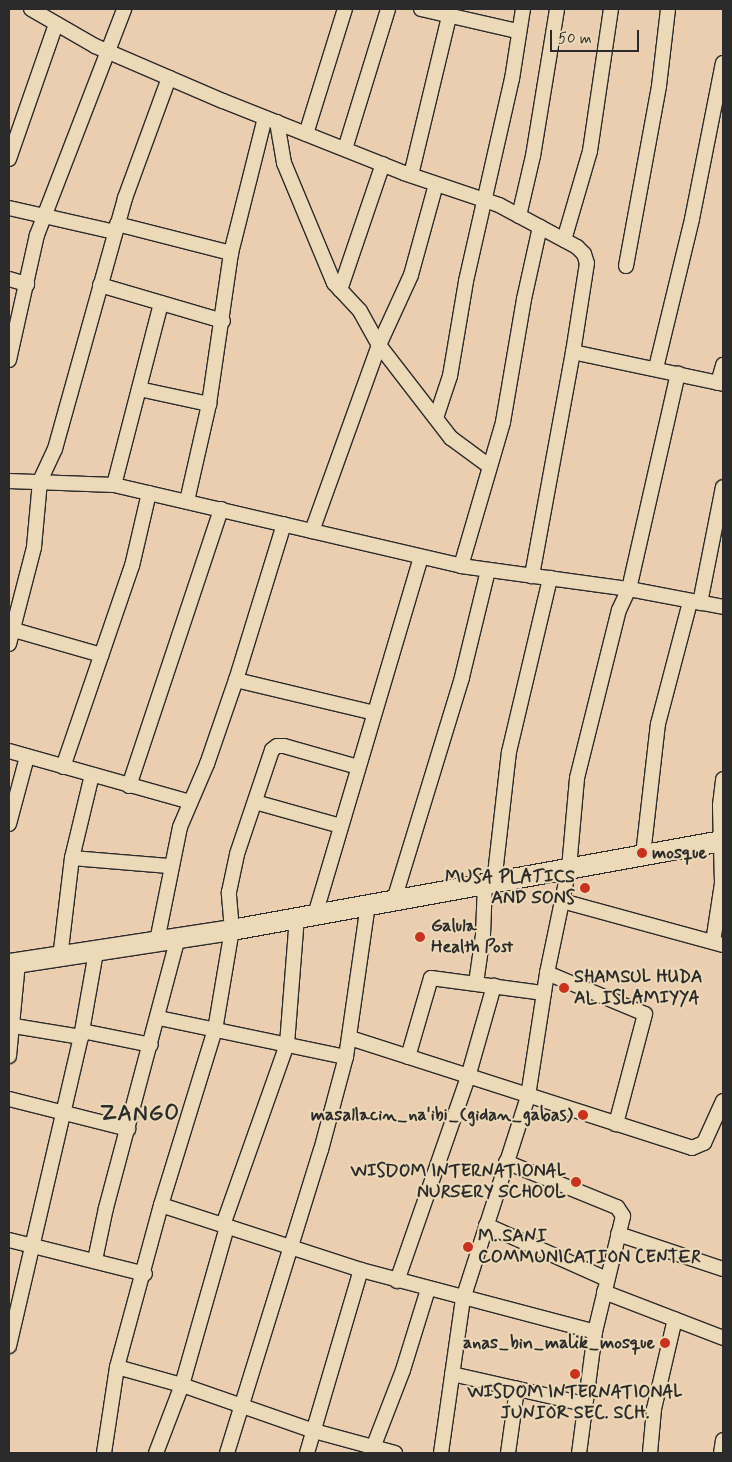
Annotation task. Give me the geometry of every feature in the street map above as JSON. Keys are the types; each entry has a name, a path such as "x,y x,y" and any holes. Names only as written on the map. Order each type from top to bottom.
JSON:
{"street":[{"path":"31,9 46,12 56,24 109,52 345,150 485,200 519,216 581,250 587,263 573,352 532,576"},
{"path":"9,360 38,235 124,9"},
{"path":"306,134 345,9"},
{"path":"345,150 388,9"},
{"path":"421,9 449,17 517,31"},
{"path":"436,418 450,376 466,281 512,79 517,31 523,9"},
{"path":"519,216 533,156 557,9"},
{"path":"564,240 590,151 611,9"},
{"path":"626,266 659,86 668,9"},
{"path":"411,175 449,17"},
{"path":"9,159 56,24"},
{"path":"656,368 720,100 723,63"},
{"path":"9,644 34,547 40,481 55,449 116,228 169,78"},
{"path":"187,501 209,404 223,321 231,253 271,120"},
{"path":"271,120 284,163 322,258 340,290 360,311 379,345 451,438 488,466"},
{"path":"340,290 383,164"},
{"path":"312,531 379,345 411,275 436,184"},
{"path":"9,208 46,217 116,228 231,253"},
{"path":"461,566 488,466 503,422 524,299 540,227"},
{"path":"9,279 27,284"},
{"path":"100,285 223,321"},
{"path":"114,485 161,303"},
{"path":"573,352 721,383 723,365"},
{"path":"441,1453 464,1299 528,1096 547,973 569,868 577,778 619,610 629,589 678,373"},
{"path":"139,389 209,404"},
{"path":"9,481 114,485 461,566 629,589 723,607"},
{"path":"643,855 658,724 695,602 723,487"},
{"path":"63,767 132,566 149,494"},
{"path":"129,786 221,509"},
{"path":"157,941 169,866 190,802 236,680 284,524"},
{"path":"156,1453 182,1385 225,1226 287,1044 306,917 342,826 358,766 421,557"},
{"path":"394,900 462,677 488,570"},
{"path":"476,983 509,752 550,578"},
{"path":"14,630 101,654"},
{"path":"236,680 374,713"},
{"path":"104,1453 118,1367 145,1274 161,1205 215,1030 232,930 229,892 237,854 255,802 277,746 358,766"},
{"path":"9,751 190,802"},
{"path":"9,824 28,757"},
{"path":"60,958 72,858 92,775"},
{"path":"562,901 718,943 722,883 723,779"},
{"path":"255,802 342,826"},
{"path":"9,1056 14,1026 14,963 60,958 232,930 721,842"},
{"path":"72,858 169,866"},
{"path":"227,1453 346,1057 368,905"},
{"path":"95,1260 128,1129 159,1018 178,938"},
{"path":"9,1346 62,1111 82,1034 96,952"},
{"path":"547,973 645,1014 616,1124"},
{"path":"408,1057 431,978 544,992"},
{"path":"397,1281 468,1077 494,986"},
{"path":"159,1018 346,1057"},
{"path":"14,1026 151,1045"},
{"path":"350,1038 616,1124 698,1147 704,1143 723,1104"},
{"path":"9,1099 128,1129"},
{"path":"506,1162 617,1207 622,1216 594,1332 579,1453"},
{"path":"161,1205 397,1281 594,1332"},
{"path":"486,1225 675,1319 723,1338"},
{"path":"618,1234 723,1269"},
{"path":"9,1240 32,1244 145,1274"},
{"path":"307,1453 361,1270"},
{"path":"372,1450 403,1370 428,1290"},
{"path":"650,1453 654,1409 675,1319"},
{"path":"118,1367 182,1385 372,1450 395,1453"},
{"path":"452,1374 584,1404"},
{"path":"508,1453 517,1388"},
{"path":"721,1453 723,1440"}],"place":[{"name":"mosque","path":"642,853"},
{"name":"MUSA PLATICS AND SONS","path":"585,888"},
{"name":"Galula Health Post","path":"420,937"},
{"name":"SHAMSUL HUDA AL ISLAMIYYA","path":"564,988"},
{"name":"masallacin_na'ibi_(gidan_gabas)","path":"583,1115"},
{"name":"WISDOM INTERNATIONAL NURSERY SCHOOL","path":"576,1182"},
{"name":"M. SANI COMMUNICATION CENTER","path":"468,1247"},
{"name":"anas_bin_malik_mosque","path":"665,1343"},
{"name":"WISDOM INTERNATIONAL JUNIOR SEC. SCH.","path":"575,1374"}],"district":[{"name":"ZANGO","path":"140,1115"}]}
